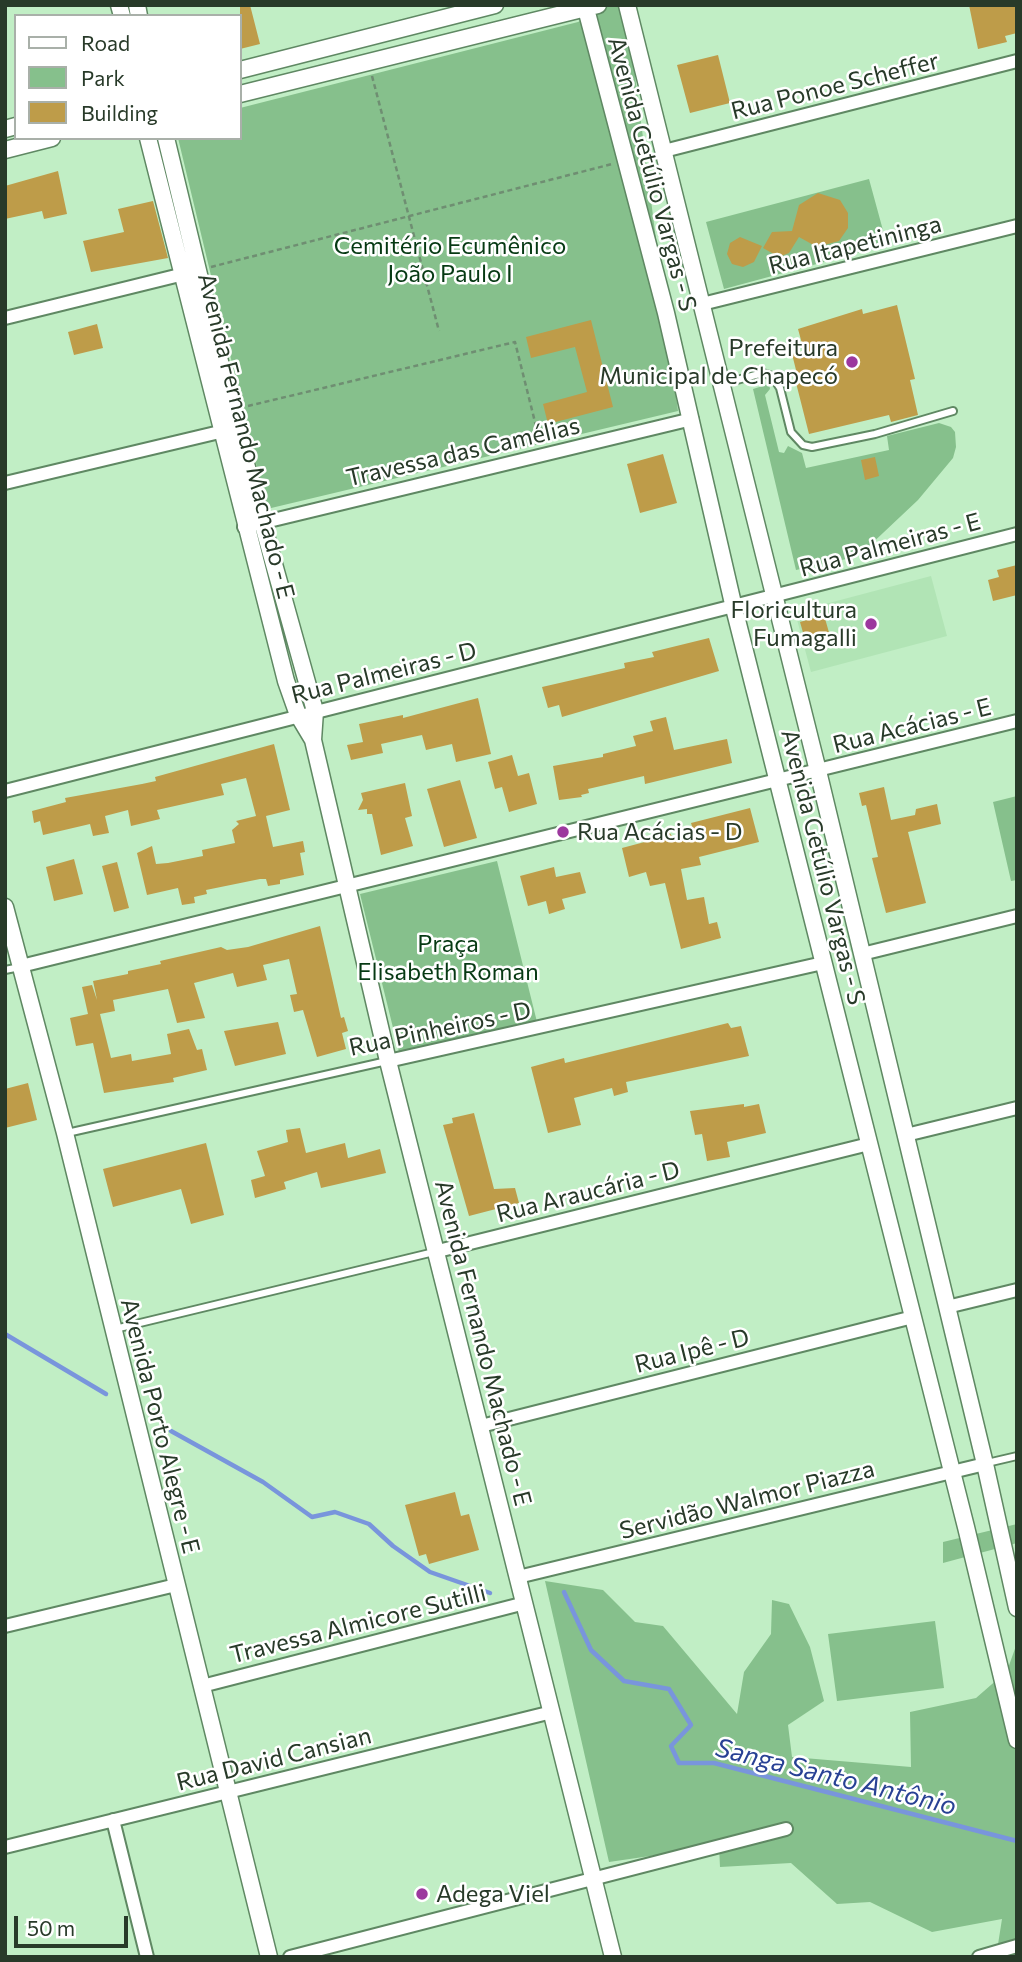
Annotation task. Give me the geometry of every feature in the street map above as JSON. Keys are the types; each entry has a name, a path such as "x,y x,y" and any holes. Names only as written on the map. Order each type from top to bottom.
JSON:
{"street":[{"path":"242,69 495,5"},
{"name":"Avenida Getúlio Vargas - S","path":"626,5 818,771 985,1464 1017,1608"},
{"path":"242,94 590,6"},
{"name":"Avenida Getúlio Vargas - S","path":"590,6 626,161 692,419 734,608 952,1471 1017,1740"},
{"path":"363,38 369,62"},
{"name":"Rua Ponoe Scheffer","path":"664,151 1017,61"},
{"path":"5,150 44,140"},
{"name":"Avenida Fernando Machado - E","path":"149,140 231,411 228,430 262,522 315,711 313,740 388,1061 438,1251 613,1957"},
{"name":"Avenida Fernando Machado - E","path":"166,140 190,273 228,430 244,527 286,681 298,715 313,740"},
{"name":"Rua Itapetininga","path":"702,304 1017,226"},
{"path":"5,318 190,273"},
{"name":"Travessa das Camélias","path":"244,527 692,419"},
{"path":"5,483 228,430"},
{"name":"Rua Palmeiras - E","path":"774,598 1017,534"},
{"name":"Rua Palmeiras - D","path":"5,791 298,715 774,598"},
{"name":"Rua Acácias - E","path":"818,771 1017,721"},
{"path":"13,968 818,771"},
{"name":"Avenida Porto Alegre - E","path":"5,907 13,968 65,1133 269,1957"},
{"path":"862,954 1017,916"},
{"name":"Rua Pinheiros - D","path":"388,1061 823,963"},
{"path":"906,1135 1017,1108"},
{"name":"Rua Araucária - D","path":"438,1251 869,1144"},
{"path":"947,1307 1017,1290"},
{"name":"Rua Ipê - D","path":"481,1426 913,1317"},
{"name":"Servidão Walmor Piazza","path":"518,1577 985,1464"},
{"path":"5,1626 176,1585"},
{"name":"Travessa Almicore Sutilli","path":"201,1686 525,1603"},
{"name":"Rua David Cansian","path":"5,1847 552,1712"},
{"path":"113,1820 147,1957"},
{"path":"290,1957 786,1829"},
{"path":"979,1957 1017,1946"}],"lane":[{"path":"722,384 763,373 772,376 780,388 791,432 803,445 812,447 875,434 953,411"},
{"name":"Rua Pinheiros - D","path":"65,1133 388,1061"},
{"name":"Rua Araucária - D","path":"113,1330 438,1251"},
{"path":"985,1464 1017,1456"}],"path":[{"path":"369,62 439,331"},
{"path":"190,273 626,161"},
{"path":"231,411 515,342 543,455"}],"shaded area":[{"name":"Floricultura Fumagalli","path":"931,576 947,636 811,672 795,612"}],"green space":[{"name":"Cemitério Ecumênico João Paulo I","path":"611,5 626,5 678,411 267,509 178,140 242,140 242,107 578,22"},
{"path":"869,179 887,245 724,289 706,222"},
{"path":"769,384 770,389 765,395 779,452 784,453 788,446 802,453 806,468 889,450 887,436 939,423 951,427 955,432 956,447 953,458 918,500 866,549 851,558 796,570 753,389"},
{"path":"1017,796 1017,880 1011,881 993,802"},
{"name":"Praça Elisabeth Roman","path":"497,861 537,1022 400,1056 360,894"},
{"path":"1017,1524 1017,1543 943,1563 943,1542"},
{"path":"545,1581 603,1590 635,1622 663,1626 737,1714 744,1672 771,1634 772,1600 789,1604 810,1647 824,1701 788,1725 792,1757 911,1767 910,1712 976,1698 1007,1671 1017,1643 1017,1957 996,1957 1002,1919 932,1932 870,1902 837,1904 791,1863 720,1867 719,1846 609,1862"},
{"path":"935,1621 944,1688 837,1701 828,1634"}],"building":[{"path":"240,5 250,5 260,44 242,48"},
{"path":"969,5 1017,5 1017,33 1005,36 1007,42 978,49"},
{"path":"718,55 730,103 690,113 677,65"},
{"path":"58,171 67,214 44,219 42,211 5,219 5,186"},
{"path":"818,193 840,200 848,213 848,228 839,241 817,247 799,237 789,253 779,257 763,248 772,232 792,231 799,205"},
{"path":"153,201 168,258 91,272 83,241 124,232 118,209"},
{"path":"740,237 762,246 754,262 743,267 732,264 727,254 730,243"},
{"name":"Prefeitura Municipal de Chapecó","path":"897,305 915,379 910,380 918,415 891,422 889,415 809,434 793,371 796,370 792,354 804,351 798,329 862,309 863,314"},
{"path":"591,320 613,407 548,424 543,404 587,392 575,347 531,358 526,337"},
{"path":"97,324 103,348 74,355 68,332"},
{"path":"663,454 677,503 640,513 627,464"},
{"path":"875,457 879,476 865,480 861,460"},
{"path":"1017,565 1017,595 993,601 988,580 999,577 997,570"},
{"path":"824,615 830,636 806,643 800,622"},
{"path":"709,638 719,671 562,717 559,705 548,708 542,687 625,668 624,663 654,657 652,652"},
{"path":"478,698 491,754 456,762 452,744 426,750 422,735 381,744 383,753 351,760 347,745 363,742 359,724 403,715 403,718"},
{"path":"666,717 674,750 727,739 732,763 645,784 644,776 588,789 589,793 581,795 582,797 559,800 553,766 603,757 603,754 636,746 633,736 653,731 650,721"},
{"path":"274,744 290,810 266,816 273,847 303,841 305,852 300,853 304,875 280,880 280,884 268,886 266,879 260,879 206,890 207,894 194,897 195,903 182,905 178,888 147,895 137,853 152,846 156,864 168,863 203,856 202,850 235,843 232,830 239,824 236,821 256,816 246,778 221,784 224,795 157,810 160,819 131,826 128,810 105,816 109,833 93,836 90,824 43,835 40,821 34,823 32,811 66,802 65,798 156,781 155,777"},
{"path":"512,755 518,776 529,773 537,804 509,812 502,787 495,789 488,762"},
{"path":"460,780 477,838 444,847 427,789"},
{"path":"405,783 412,816 405,818 413,846 381,855 372,814 367,814 367,809 358,810 363,800 361,793"},
{"path":"884,787 891,820 915,815 916,809 937,804 941,824 908,832 926,903 886,913 872,858 878,857 866,805 862,806 859,793"},
{"path":"750,808 759,842 699,857 701,865 681,869 687,900 704,897 709,924 717,922 721,938 681,949 665,883 650,886 646,872 629,877 622,848 656,839 655,835 669,832 675,840 695,836 691,823"},
{"path":"74,859 83,894 54,901 46,867"},
{"path":"117,862 129,908 114,912 102,866"},
{"path":"554,867 556,877 580,872 586,893 562,899 565,909 549,914 546,901 528,906 520,876"},
{"path":"320,926 341,1018 344,1017 348,1031 342,1033 346,1049 317,1057 303,1010 294,1012 290,995 297,994 289,959 263,965 267,980 237,987 233,973 194,983 205,1018 177,1023 168,989 113,1000 115,1011 100,1014 111,1058 131,1054 132,1061 171,1054 167,1034 189,1029 197,1050 202,1049 207,1070 173,1078 174,1082 104,1093 93,1043 76,1046 70,1018 88,1014 82,987 92,985 97,1000 93,981 128,974 128,971 161,964 160,961 221,947 227,950 248,947"},
{"path":"278,1022 286,1054 235,1066 224,1031"},
{"path":"728,1023 731,1028 741,1026 749,1056 626,1082 628,1092 614,1096 612,1088 574,1098 581,1125 548,1133 531,1067 564,1058 565,1063"},
{"path":"28,1083 37,1120 5,1128 5,1089"},
{"path":"744,1104 744,1107 759,1104 766,1133 727,1142 730,1157 707,1161 702,1134 695,1135 690,1111"},
{"path":"474,1113 494,1189 515,1188 519,1203 469,1216 443,1125 453,1123 452,1118"},
{"path":"300,1128 306,1153 345,1143 348,1158 380,1149 386,1173 321,1188 317,1172 284,1182 286,1189 255,1198 251,1180 265,1176 257,1151 288,1142 286,1130"},
{"path":"206,1143 224,1215 191,1224 181,1189 113,1207 103,1169"},
{"path":"455,1492 461,1516 469,1514 479,1550 429,1564 426,1554 419,1556 405,1505"}],"waterway":[{"name":"Sanga Santo Antônio","path":"5,1334 106,1394"},
{"name":"Sanga Santo Antônio","path":"171,1431 263,1482 312,1517 335,1512 369,1524 393,1546 430,1572 490,1593"},
{"name":"Sanga Santo Antônio","path":"564,1592 591,1650 624,1681 669,1689 691,1725 671,1746 679,1763 714,1763 1017,1841"}],"place":[{"name":"Prefeitura Municipal de Chapecó","path":"852,362"},
{"name":"Floricultura Fumagalli","path":"871,624"},
{"name":"Rua Acácias - D","path":"563,832"},
{"name":"Adega Viel","path":"422,1894"}]}
